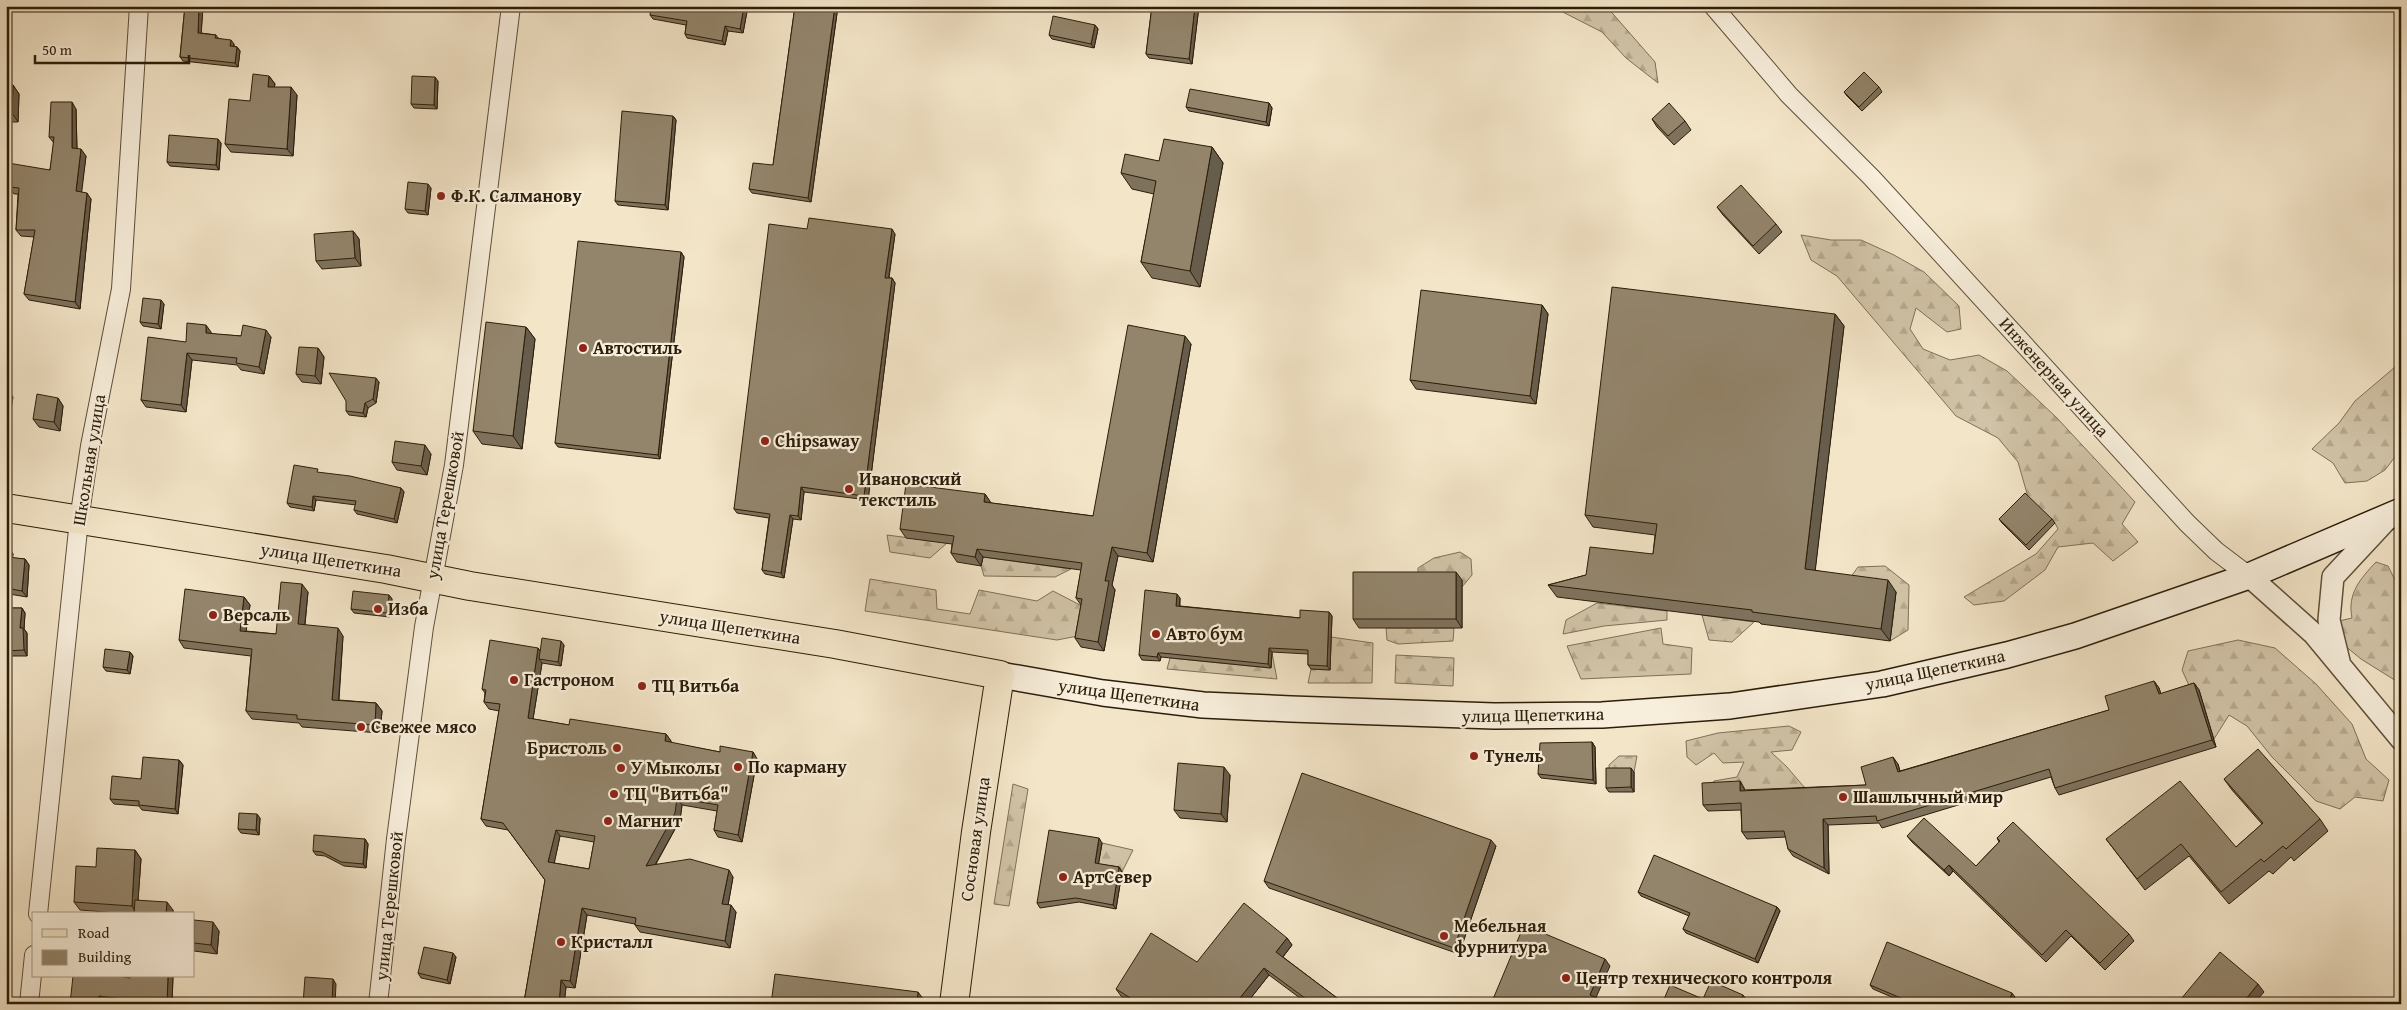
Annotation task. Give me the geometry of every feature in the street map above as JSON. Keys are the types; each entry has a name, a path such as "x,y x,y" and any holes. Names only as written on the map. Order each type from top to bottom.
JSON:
{"main road":[{"name":"улица Щепеткина","path":"6,508 433,577 470,586 836,644 1103,693 1202,705 1448,716 1662,712 1730,706 1882,684 1960,667 2075,636 2249,576 2396,513"},
{"name":"Сосновая улица","path":"954,1004 980,805 1000,675"}],"street":[{"name":"Школьная улица","path":"38,912 79,520 90,446 121,289 139,6"},
{"name":"улица Терешковой","path":"378,1004 396,839 424,627 454,465 510,6"},
{"name":"Инженерная улица","path":"1713,6 1789,95 1872,178 2187,523 2216,551 2249,576 2314,634 2401,739"},
{"path":"2339,664 2330,620 2333,577 2396,513"},
{"path":"29,1004 32,975"}],"green space":[{"path":"1551,6 1606,6 1655,62 1658,83 1626,58 1602,32"},
{"path":"1801,235 1831,240 1861,240 1894,255 1924,272 1959,306 1961,329 1947,332 1916,308 1910,329 1923,349 1950,360 1979,355 2007,371 2057,418 2135,502 2122,524 2138,542 2113,561 2093,543 2058,547 2045,570 2004,601 1974,605 1964,597 2036,554 2058,529 2055,523 2028,497 2018,462 1998,438 1956,416 1837,276 1811,260"},
{"path":"2401,362 2401,449 2385,470 2367,481 2345,483 2333,463 2312,449 2339,423 2355,401"},
{"path":"887,535 947,543 930,558 890,552"},
{"path":"1460,552 1471,559 1472,575 1462,587 1418,580 1418,568 1434,558"},
{"path":"983,557 1071,569 1055,577 984,576 981,566"},
{"path":"2376,562 2388,566 2396,582 2401,585 2401,684 2361,659 2344,645 2339,621 2352,618 2351,602 2356,587"},
{"path":"1885,566 1909,585 1908,630 1890,641 1896,592 1845,585 1858,567"},
{"path":"870,579 936,590 937,609 970,614 979,590 1037,601 1053,591 1082,606 1083,635 1057,640 865,611"},
{"path":"1597,603 1667,611 1667,620 1604,626 1563,634 1566,620"},
{"path":"1702,615 1754,622 1732,642 1709,640"},
{"path":"1386,628 1454,628 1453,641 1398,644 1387,640"},
{"path":"1661,628 1663,644 1692,648 1691,674 1581,679 1567,646"},
{"path":"1331,637 1373,643 1372,683 1308,683 1311,669 1330,670"},
{"path":"2238,640 2275,648 2316,684 2352,724 2366,759 2389,780 2383,801 2355,797 2340,809 2316,801 2272,757 2247,726 2229,715 2214,739 2199,690 2192,692 2182,670 2188,651"},
{"path":"1272,653 1277,679 1167,669 1170,658 1270,668"},
{"path":"1396,655 1454,658 1453,686 1395,683"},
{"path":"1789,726 1801,732 1792,750 1771,752 1804,787 1826,793 1745,797 1744,788 1707,790 1714,781 1737,777 1744,762 1723,763 1714,753 1696,765 1687,757 1686,741 1718,733"},
{"path":"1619,756 1637,756 1634,772 1609,772 1609,765"},
{"path":"1013,784 1028,789 1009,906 994,904"},
{"path":"1102,843 1133,850 1122,872 1098,867"}],"building":[{"path":"185,6 199,6 198,33 216,35 215,38 231,40 230,46 237,47 235,63 180,57"},
{"path":"651,6 744,6 740,29 725,26 722,41 685,34 687,21 650,15"},
{"path":"795,6 835,6 808,198 749,189 753,163 773,165"},
{"path":"1152,6 1195,6 1189,59 1146,54"},
{"path":"1053,16 1095,25 1091,44 1049,35"},
{"path":"1864,72 1879,87 1859,107 1844,92"},
{"path":"253,74 269,76 268,87 291,87 287,149 225,144 229,99 250,101"},
{"path":"412,76 435,77 434,105 411,104"},
{"path":"6,85 13,85 12,113 6,113"},
{"path":"1190,89 1269,103 1266,122 1186,107"},
{"path":"51,102 72,102 72,148 81,149 76,191 87,193 75,302 24,294 35,230 16,230 19,188 10,187 11,182 6,182 8,163 50,170 54,137 49,137"},
{"path":"1669,103 1685,121 1668,136 1652,119"},
{"path":"622,111 673,116 665,205 615,201"},
{"path":"169,135 218,139 216,165 167,162"},
{"path":"1164,139 1212,147 1190,271 1141,262 1156,181 1121,173 1125,154 1159,161"},
{"path":"408,182 428,184 425,211 405,209"},
{"path":"1741,185 1776,224 1753,246 1717,207"},
{"path":"809,218 892,229 885,278 892,278 864,496 801,487 798,516 790,515 781,573 762,570 770,514 734,509 769,224 807,229"},
{"path":"353,231 355,258 316,261 314,234"},
{"path":"578,241 681,252 658,455 555,443"},
{"path":"1612,287 1835,314 1805,569 1888,580 1881,629 1752,612 1752,610 1548,585 1586,575 1590,547 1653,554 1657,524 1585,515"},
{"path":"1421,290 1542,305 1530,396 1410,380"},
{"path":"143,298 161,300 158,324 140,322"},
{"path":"486,322 526,327 513,436 473,431"},
{"path":"187,323 206,325 206,333 241,336 243,325 266,330 259,367 236,363 237,358 187,353 181,405 141,400 148,337 186,342"},
{"path":"1128,325 1185,336 1147,553 1112,547 1105,581 1109,581 1098,642 1075,638 1082,599 1076,598 1082,563 977,549 975,557 951,553 954,536 900,529 906,484 985,494 984,502 1093,516"},
{"path":"299,347 318,348 315,376 296,374"},
{"path":"329,373 376,378 373,399 365,403 363,413 346,411 346,401"},
{"path":"37,394 58,398 54,422 33,419"},
{"path":"395,441 425,445 421,466 392,462"},
{"path":"294,465 318,469 317,472 350,476 401,488 394,519 354,510 356,501 313,496 312,507 287,503"},
{"path":"2025,493 2052,519 2026,545 1999,519"},
{"path":"6,547 8,547 8,557 25,559 22,591 6,588"},
{"path":"1353,572 1456,572 1456,619 1353,619"},
{"path":"281,582 302,584 298,624 338,628 332,700 376,703 375,725 297,719 297,715 246,711 252,649 179,640 185,589 244,597 240,631 276,634"},
{"path":"1145,590 1177,594 1176,606 1300,618 1300,610 1329,612 1327,666 1308,665 1308,650 1269,648 1268,664 1162,653 1158,653 1157,657 1139,655"},
{"path":"353,591 389,595 387,613 351,609"},
{"path":"6,608 22,608 20,628 23,628 24,650 6,651"},
{"path":"542,638 561,641 558,662 539,659"},
{"path":"490,640 538,648 528,718 569,725 570,719 666,734 665,741 720,752 720,746 753,752 738,835 714,830 718,805 677,798 675,813 646,866 690,859 729,870 722,904 731,905 725,941 635,925 636,918 582,908 570,981 561,980 559,1004 501,1004 502,999 524,1002 545,880 503,823 481,819 500,704 484,702 486,690 482,689","holes":["556,830 595,836 589,869 548,862"]},
{"path":"105,649 130,652 127,670 103,667"},
{"path":"2154,681 2159,694 2194,683 2212,740 2055,788 2049,769 1877,821 1876,816 1823,819 1824,868 1788,849 1784,831 1742,832 1741,803 1703,805 1702,783 1740,781 1740,791 1866,785 1861,767 1893,757 1898,772 2109,710 2105,696"},
{"path":"1592,742 1593,780 1538,774 1540,743"},
{"path":"2258,749 2320,819 2286,849 2283,846 2264,862 2261,859 2221,892 2181,844 2137,879 2106,839 2180,781 2236,847 2263,823 2224,779"},
{"path":"143,757 179,760 175,809 139,805 139,801 110,799 112,776 141,779"},
{"path":"1178,763 1224,767 1221,814 1174,810"},
{"path":"1606,768 1631,768 1631,787 1606,788"},
{"path":"1302,773 1491,840 1454,948 1264,881"},
{"path":"239,813 257,814 256,830 238,829"},
{"path":"1924,818 1976,866 2000,841 1997,838 2013,822 2129,934 2100,963 2066,930 2042,955 1949,865 1944,870 1907,836"},
{"path":"1049,830 1099,838 1095,863 1119,867 1113,905 1076,898 1037,903"},
{"path":"314,835 365,839 363,864 341,862 322,852 313,851"},
{"path":"97,848 135,850 132,906 74,902 76,866 96,867"},
{"path":"1654,855 1777,907 1755,959 1683,929 1690,913 1638,892"},
{"path":"135,900 167,902 166,912 134,912"},
{"path":"1244,903 1287,938 1276,952 1345,1004 1313,1004 1264,968 1235,1004 1140,1004 1116,989 1151,933 1197,962"},
{"path":"195,920 213,922 211,945 195,943"},
{"path":"1524,925 1605,959 1590,995 1611,1004 1491,1004"},
{"path":"1887,942 2012,993 2008,1004 1915,1004 1870,985"},
{"path":"424,947 453,953 447,980 418,973"},
{"path":"2220,952 2258,984 2242,1004 2187,1004 2181,999"},
{"path":"775,974 918,992 917,1004 771,1004"},
{"path":"305,977 333,979 332,1004 303,1004"},
{"path":"73,978 168,978 167,1004 129,1003 129,1000 99,996 98,1004 70,1004"},
{"path":"1711,981 1743,995 1739,1004 1662,1004 1670,985 1703,999"}],"place":[{"name":"Ф.К. Салманову","path":"441,196"},
{"name":"Автостиль","path":"583,348"},
{"name":"Chipsaway","path":"765,441"},
{"name":"Ивановский текстиль","path":"849,489"},
{"name":"Изба","path":"378,609"},
{"name":"Версаль","path":"213,615"},
{"name":"Авто бум","path":"1156,634"},
{"name":"Гастроном","path":"514,680"},
{"name":"ТЦ Витьба","path":"642,686"},
{"name":"Свежее мясо","path":"361,727"},
{"name":"Бристоль","path":"617,748"},
{"name":"Тунель","path":"1474,756"},
{"name":"По карману","path":"738,767"},
{"name":"У Мыколы","path":"621,768"},
{"name":"ТЦ \"Витьба\"","path":"614,794"},
{"name":"Шашлычный мир","path":"1843,797"},
{"name":"Магнит","path":"608,821"},
{"name":"АртСевер","path":"1063,877"},
{"name":"Мебельная фурнитура","path":"1444,936"},
{"name":"Кристалл","path":"561,942"},
{"name":"Центр технического контроля","path":"1566,978"}]}
